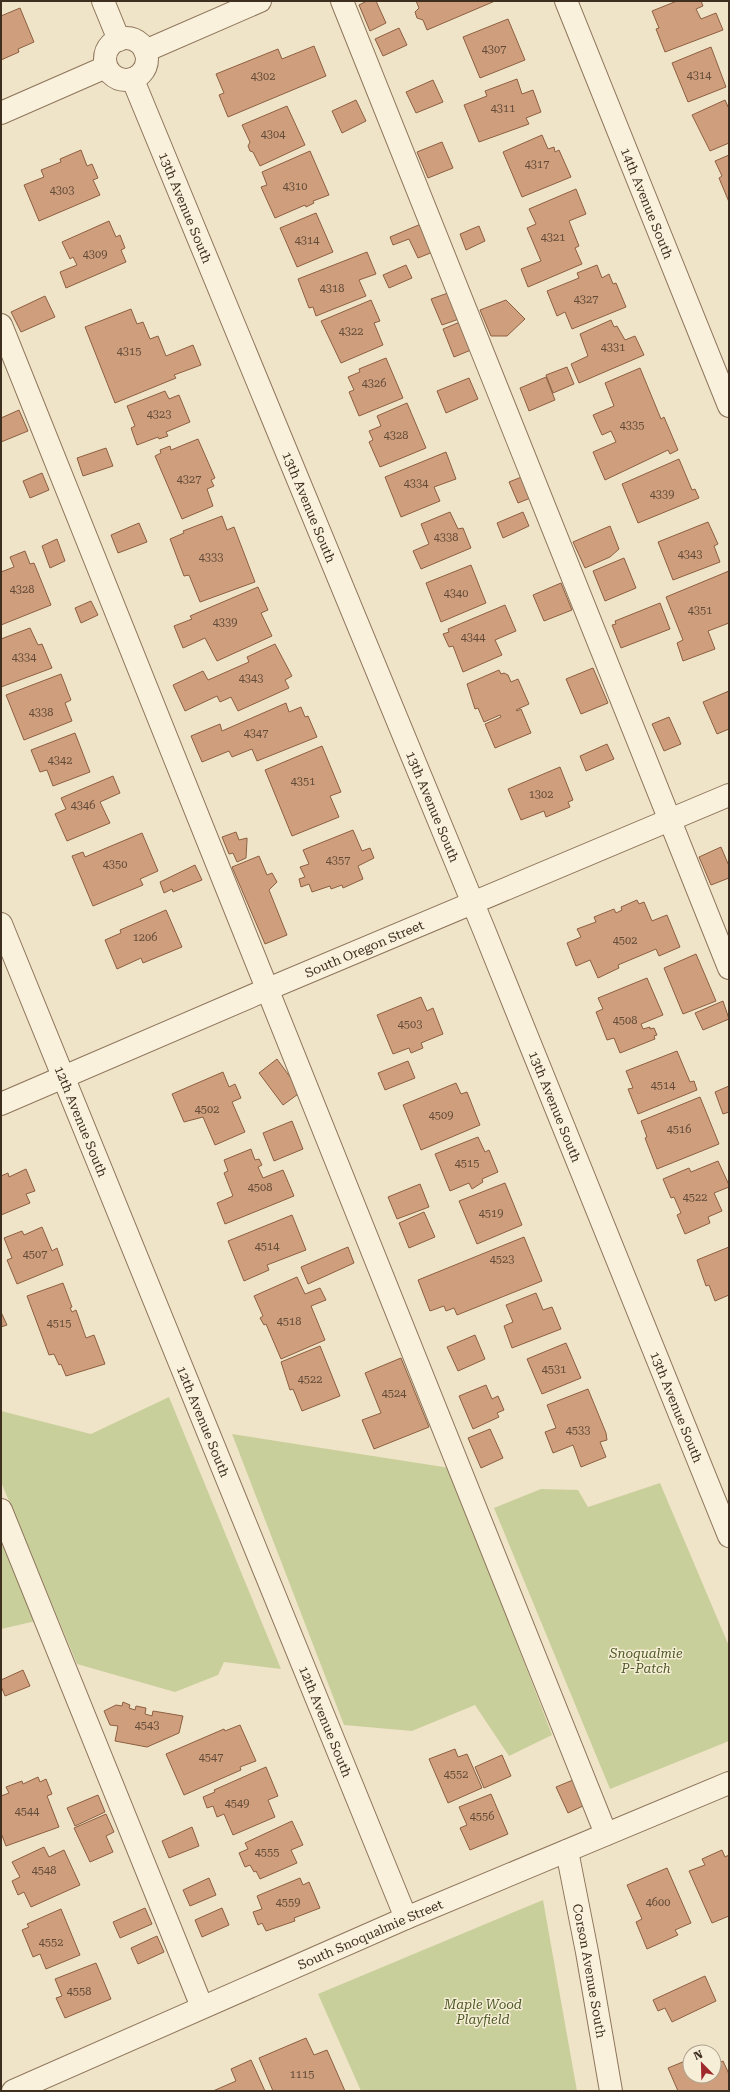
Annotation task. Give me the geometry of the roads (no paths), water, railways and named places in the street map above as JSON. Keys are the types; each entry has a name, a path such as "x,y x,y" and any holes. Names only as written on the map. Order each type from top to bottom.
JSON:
{"street":[{"path":"103,1 119,40"},
{"path":"145,51 260,1"},
{"path":"342,1 729,968"},
{"name":"14th Avenue South","path":"566,1 729,406"},
{"path":"131,38 137,41 145,51 147,60 146,67 142,73 133,80 117,79 112,76 106,67 104,57 106,51 110,44 119,40 131,38"},
{"path":"1,113 106,67"},
{"name":"13th Avenue South","path":"133,80 473,904 729,1536"},
{"path":"1,325 606,1834"},
{"name":"South Oregon Street","path":"1,1104 268,989 729,795"},
{"name":"12th Avenue South","path":"1,924 62,1078 406,1918"},
{"path":"1,1510 202,2007"},
{"name":"South Snoqualmie Street","path":"13,2091 406,1918 729,1783"},
{"name":"Corson Avenue South","path":"566,1851 587,1952 611,2091"}],"park label":[{"name":"Snoqualmie P-Patch","path":"646,1660"},
{"name":"Maple Wood Playfield","path":"483,2012"}]}
